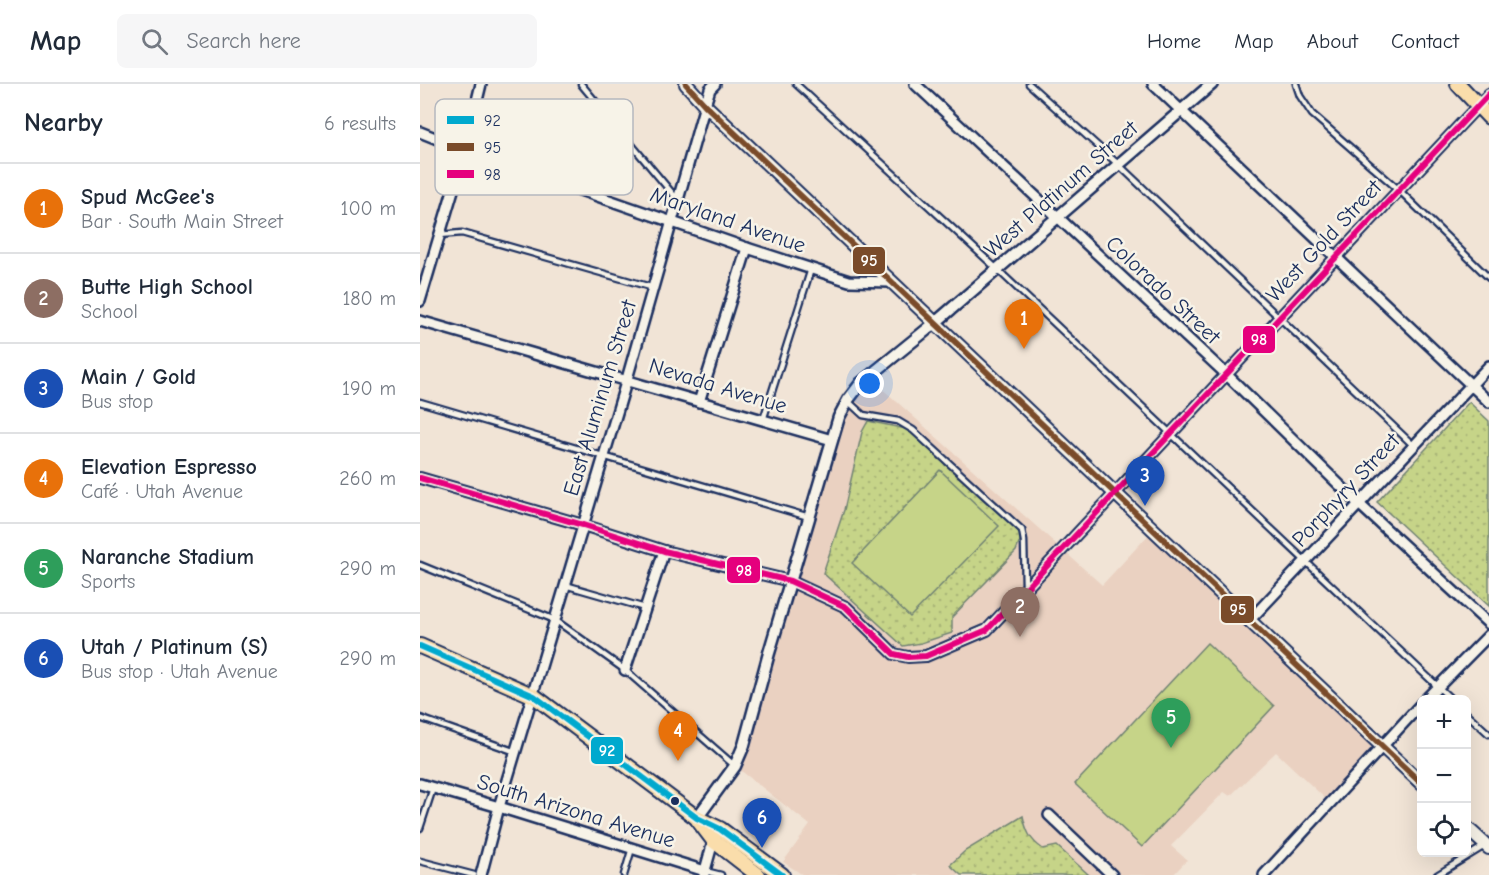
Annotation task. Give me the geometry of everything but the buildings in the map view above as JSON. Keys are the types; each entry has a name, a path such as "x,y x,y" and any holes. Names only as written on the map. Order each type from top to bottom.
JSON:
{"main road":[{"path":"686,84 705,105 891,282 1417,779"},
{"path":"1458,84 1489,117"},
{"path":"420,646 534,696 697,818 758,875"},
{"path":"1471,831 1487,847"},
{"path":"715,834 782,875"}],"street":[{"path":"477,99 481,84"},
{"name":"East Aluminum Street","path":"481,875 499,807 654,288 705,105 710,89 715,84"},
{"name":"Colorado Street","path":"915,84 1056,218 1226,374 1359,504 1489,624"},
{"path":"1154,84 1489,402"},
{"name":"West Platinum Street","path":"697,818 735,766 744,745 832,440 839,417 848,400 861,383 935,323 1212,84"},
{"name":"West Gold Street","path":"420,478 664,551 790,581 846,607 894,654 908,657 926,656 987,630 1489,94"},
{"name":"Maryland Avenue","path":"420,132 435,138"},
{"path":"420,301 451,195"},
{"name":"Maryland Avenue","path":"597,195 849,281 891,282"},
{"path":"699,402 747,248"},
{"name":"Nevada Avenue","path":"420,321 832,440"},
{"name":"Porphyry Street","path":"1249,621 1489,366"},
{"path":"625,670 664,551"},
{"path":"1429,695 1489,635"},
{"path":"1264,875 1417,708"},
{"name":"South Arizona Avenue","path":"420,784 632,848 705,873"},
{"path":"1049,815 1112,875"},
{"path":"705,873 715,834"}],"lane":[{"path":"581,84 593,99"},
{"path":"796,84 997,269 1448,695"},
{"path":"1029,84 1119,165 1414,446"},
{"path":"1296,84 1300,96 1312,114 1398,190 1489,278"},
{"path":"633,147 678,201"},
{"path":"439,235 462,233 654,288"},
{"path":"763,420 811,269"},
{"path":"848,400 863,415 898,421 913,430 1022,530 1025,589"},
{"path":"420,402 809,517"},
{"path":"420,565 555,620 625,670 735,766"},
{"path":"565,585 645,608"},
{"path":"1471,717 1489,734"},
{"path":"420,718 516,752"},
{"path":"420,828 433,788"},
{"path":"1437,875 1487,847"},
{"path":"624,875 632,848"},
{"path":"420,861 474,875"},
{"name":"South Arizona Avenue","path":"705,873 721,875"}],"shaded area":[{"path":"868,376 1102,585 1153,530 1381,747 1330,803 1276,752 1230,796 1224,792 1171,846 1187,860 1173,875 803,875 783,862 810,825 735,766 848,400"}],"green space":[{"path":"1469,402 1489,421 1489,606 1377,502"},
{"path":"868,421 911,430 1022,536 1016,551 952,617 952,633 921,643 903,646 823,573 844,510 862,432"},
{"path":"940,470 999,526 910,617 852,563"},
{"path":"1207,643 1274,706 1142,847 1075,784"},
{"path":"1023,816 1029,835 1039,846 1043,849 1057,846 1089,875 961,875 950,865 965,851"}],"transit line":[{"name":"95","path":"686,84 705,105 1417,779"},
{"name":"98","path":"420,478 664,551 790,581 846,607 894,654 908,657 926,656 987,630 1489,94"},
{"name":"92","path":"420,646 534,696 697,818 720,829 782,875"}],"place":[{"name":"Spud McGee's","path":"1024,349"},
{"name":"Main / Gold","path":"1145,506"},
{"name":"Butte High School","path":"1020,637"},
{"name":"Naranche Stadium","path":"1171,748"},
{"name":"Elevation Espresso","path":"678,761"},
{"name":"Utah / Platinum (S)","path":"762,848"}]}
